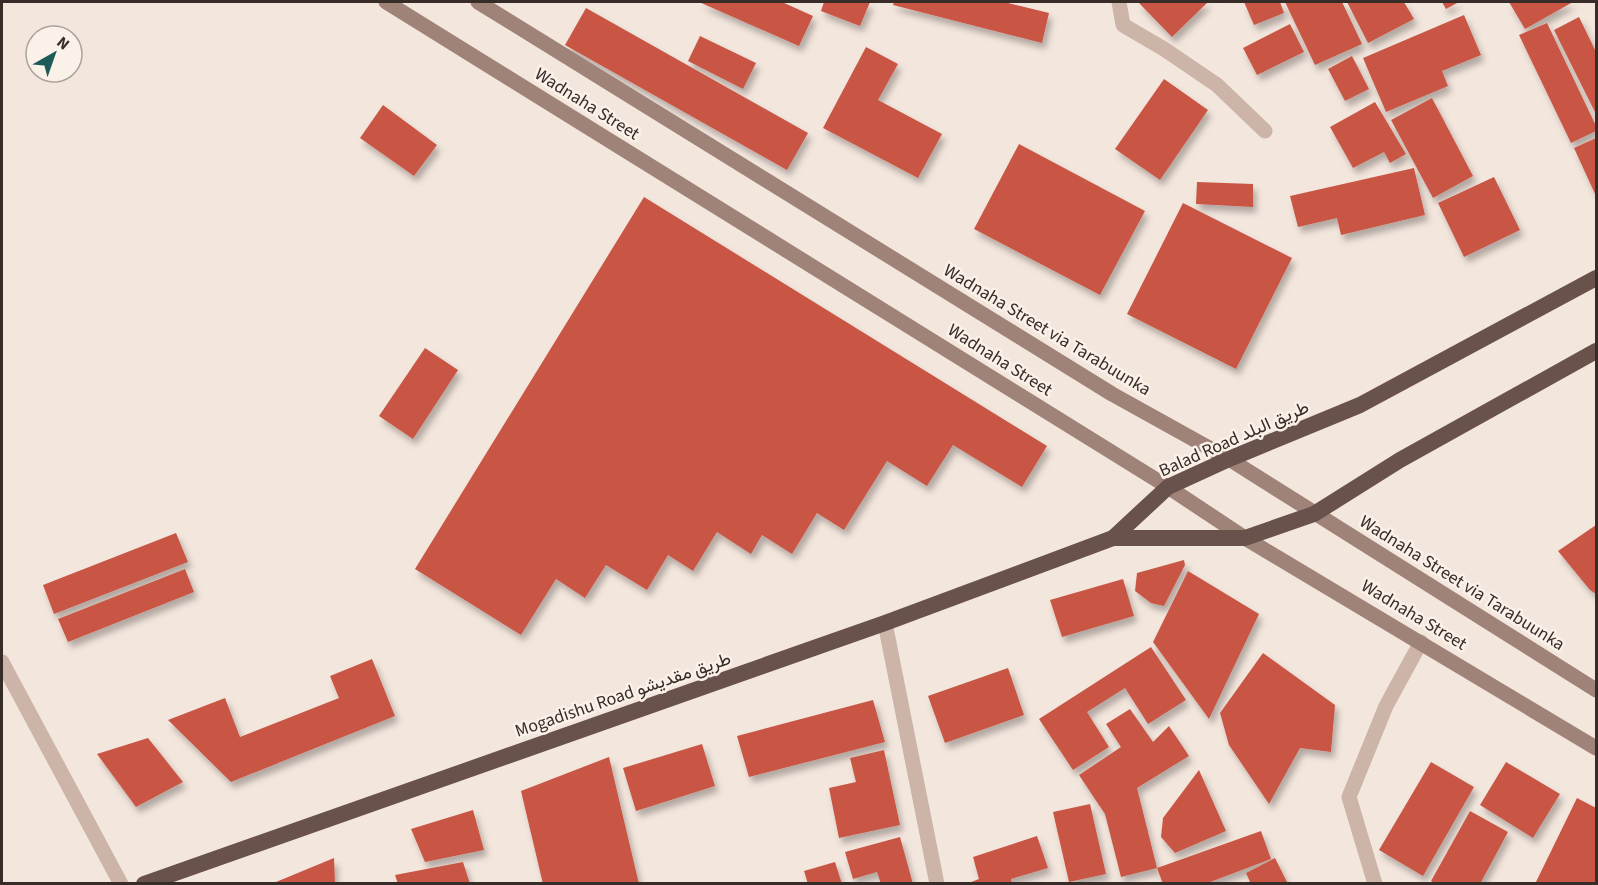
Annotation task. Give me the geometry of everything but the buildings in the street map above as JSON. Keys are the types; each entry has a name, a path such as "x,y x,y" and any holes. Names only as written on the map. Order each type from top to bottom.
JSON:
{"highway":[{"name":"Balad Road طريق البلد","path":"1113,538 1168,487 1360,405 1596,278"},
{"path":"1113,538 1245,538 1314,514 1400,460 1596,351"},
{"name":"Mogadishu Road طريق مقديشو","path":"144,884 885,623 1113,538"}],"main road":[{"name":"Wadnaha Street","path":"386,2 1168,487 1245,538 1596,748"},
{"name":"Wadnaha Street via Tarabuunka","path":"478,2 1112,394 1229,459 1596,690"}],"street":[{"path":"1119,2 1123,25 1164,49 1217,85 1265,131"},
{"path":"885,623 937,884"},
{"path":"1375,884 1349,797 1386,706 1421,642"},
{"path":"2,662 121,884"}]}
